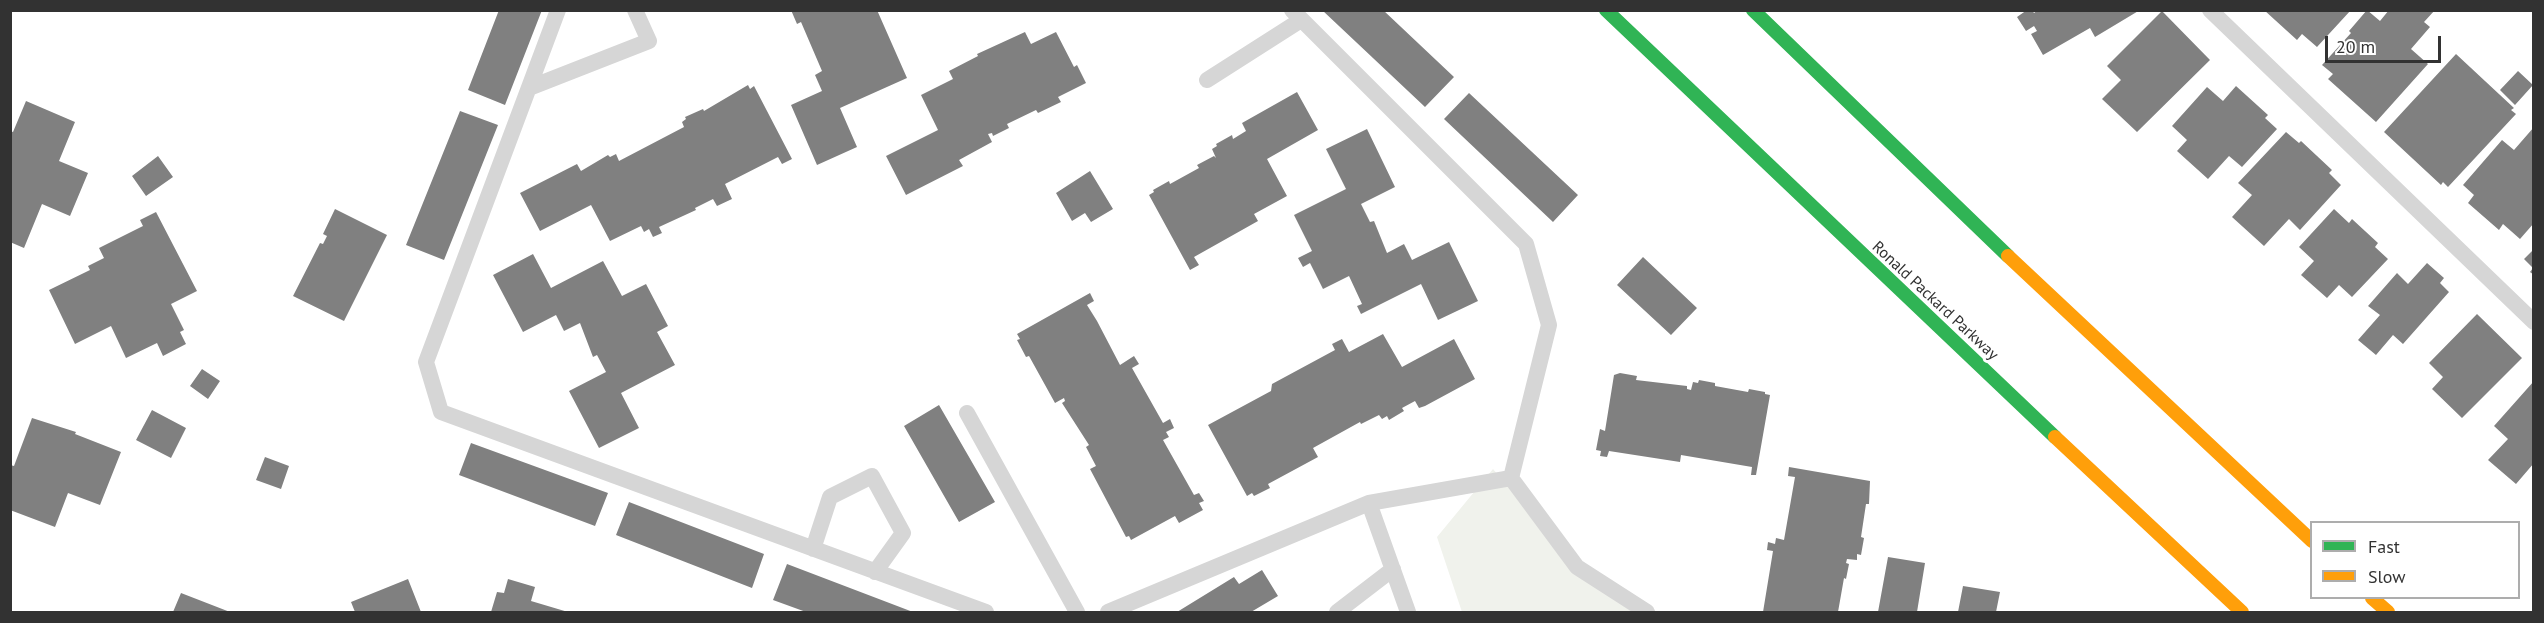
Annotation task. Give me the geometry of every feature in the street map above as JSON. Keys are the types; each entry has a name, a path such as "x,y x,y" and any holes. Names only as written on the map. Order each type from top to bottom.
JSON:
{"highway":[{"name":"Ronald Packard Parkway","path":"1606,10 1931,321 2242,612"},
{"path":"1753,10 1922,175 2310,539"},
{"path":"2374,599 2388,612"}],"lane":[{"path":"558,10 426,362 441,412 986,612"},
{"path":"528,88 649,41 635,10"},
{"path":"2210,10 2534,322"},
{"path":"1207,80 1296,15 1526,244 1550,325 1511,478"},
{"path":"967,413 1077,612"},
{"path":"813,549 830,497 872,476 903,534 875,572"},
{"path":"1107,612 1369,502 1511,478"},
{"path":"1511,478 1577,567 1647,612"},
{"path":"1369,502 1408,612"},
{"path":"1337,612 1393,569"}],"shaded area":[{"path":"1493,469 1577,567 1649,612 1462,612 1437,537"}],"building":[{"path":"499,10 542,10 505,105 468,90"},
{"path":"791,10 877,10 907,78 840,108 857,147 817,165 791,105 822,91 815,75 822,71 801,22 797,24"},
{"path":"1322,10 1383,10 1454,77 1425,107"},
{"path":"2027,10 2032,10 2034,13 2038,10 2140,10 2095,37 2090,28 2043,55 2031,34 2037,31 2034,26 2026,31 2017,17"},
{"path":"2264,10 2351,10 2317,47 2302,34 2297,40"},
{"path":"2367,10 2380,21 2389,10 2435,10 2424,22 2430,27 2411,49 2428,64 2376,122 2328,79 2333,74 2322,65 2351,33 2349,31"},
{"path":"2162,11 2210,60 2137,132 2102,99 2121,80 2107,66"},
{"path":"1025,32 1031,44 1056,32 1074,67 1077,65 1086,83 1058,97 1061,102 1038,113 1036,110 1007,124 1009,128 993,136 992,133 988,134 992,142 959,160 963,166 906,195 886,156 938,130 921,95 953,79 949,71 978,56 977,54"},
{"path":"2456,54 2514,108 2511,110 2516,114 2448,187 2443,182 2441,185 2384,132"},
{"path":"2518,71 2533,85 2515,105 2500,90"},
{"path":"748,85 750,89 754,86 792,159 782,164 778,157 725,184 732,199 717,206 713,199 695,208 696,210 659,227 662,233 653,237 649,229 644,232 641,226 610,241 591,205 540,231 520,193 577,164 581,171 608,155 610,157 616,154 619,161 684,127 682,122 686,119 685,117 703,109 704,111"},
{"path":"2236,86 2268,115 2265,118 2277,129 2242,167 2229,156 2208,179 2177,151 2187,140 2172,126 2207,87 2223,101"},
{"path":"1297,92 1318,130 1267,159 1287,196 1254,214 1258,221 1194,257 1199,265 1190,270 1149,195 1154,192 1153,190 1169,181 1170,184 1199,168 1197,165 1214,156 1216,158 1212,149 1217,146 1216,144 1232,135 1233,139 1246,131 1242,123"},
{"path":"1469,93 1578,195 1553,222 1444,119"},
{"path":"26,101 75,122 59,161 88,173 70,216 42,204 24,248 10,242 10,131 13,132"},
{"path":"460,111 498,125 444,260 406,245"},
{"path":"2534,127 2534,223 2520,239 2503,224 2499,230 2468,203 2474,195 2463,185 2502,140 2514,150"},
{"path":"1367,129 1395,187 1361,204 1370,222 1374,221 1387,253 1404,244 1412,260 1449,242 1478,301 1438,320 1421,284 1361,314 1357,306 1362,304 1349,276 1323,289 1310,263 1303,267 1298,258 1312,251 1294,215 1346,189 1326,149"},
{"path":"2286,132 2299,143 2301,141 2332,170 2329,173 2341,185 2300,230 2289,219 2264,246 2232,217 2252,195 2238,183"},
{"path":"158,156 173,177 146,196 132,176"},
{"path":"1090,171 1113,209 1091,222 1085,213 1072,221 1056,193"},
{"path":"335,209 387,235 344,321 293,296 320,243 323,244 327,236 323,234"},
{"path":"2334,209 2349,223 2352,219 2378,243 2375,247 2388,259 2352,297 2339,285 2327,298 2301,275 2314,261 2299,247"},
{"path":"156,212 197,291 171,304 184,330 180,332 186,344 163,356 157,343 126,358 111,326 75,344 49,290 90,270 88,266 104,258 99,248 143,226 140,220"},
{"path":"2534,249 2534,275 2530,272 2533,268 2524,259"},
{"path":"533,254 551,288 603,261 622,296 646,284 668,326 657,332 675,365 621,393 639,428 599,448 569,391 606,372 597,355 593,357 580,323 564,331 556,315 523,332 493,275"},
{"path":"1643,257 1697,308 1671,335 1617,285"},
{"path":"2427,263 2444,278 2440,283 2449,292 2403,344 2393,335 2376,355 2358,340 2380,315 2368,306 2397,273 2408,284"},
{"path":"1090,293 1094,301 1087,305 1120,365 1134,356 1139,364 1132,368 1163,423 1170,419 1174,428 1166,432 1169,437 1163,440 1194,495 1199,493 1204,501 1199,503 1203,510 1179,523 1175,516 1131,540 1129,536 1126,537 1090,469 1096,466 1086,447 1089,445 1062,403 1065,401 1064,398 1055,403 1029,356 1026,357 1017,340 1020,339 1017,334"},
{"path":"2477,314 2522,358 2462,418 2432,389 2443,377 2429,363"},
{"path":"1383,334 1402,367 1454,339 1475,379 1425,406 1419,408 1415,401 1402,408 1404,411 1389,420 1387,416 1382,419 1379,415 1361,424 1360,422 1313,448 1318,457 1268,484 1270,488 1254,496 1252,493 1247,496 1208,425 1271,391 1272,384 1335,350 1332,344 1342,339 1349,352"},
{"path":"202,369 220,381 208,399 190,386"},
{"path":"1620,373 1637,376 1636,380 1687,386 1687,389 1691,390 1693,382 1698,383 1699,380 1715,383 1715,386 1748,392 1749,389 1770,395 1756,475 1751,475 1752,467 1681,455 1680,462 1609,451 1607,457 1600,456 1601,451 1596,450 1600,429 1605,431 1614,375"},
{"path":"2534,381 2534,463 2516,484 2488,460 2508,439 2494,426"},
{"path":"939,405 995,502 959,522 904,426"},
{"path":"152,410 186,428 171,458 136,440"},
{"path":"32,418 76,432 75,434 121,452 100,505 68,493 55,527 10,510 10,465 14,466"},
{"path":"471,443 608,493 595,526 459,475"},
{"path":"265,457 289,466 281,489 256,480"},
{"path":"1789,467 1870,481 1869,504 1866,504 1861,537 1864,538 1861,555 1857,554 1857,560 1847,559 1846,563 1849,564 1838,612 1763,612 1773,551 1767,550 1768,542 1775,544 1776,538 1784,540 1795,477 1788,476"},
{"path":"629,502 764,554 752,588 616,535"},
{"path":"1888,557 1925,563 1917,612 1878,612"},
{"path":"787,564 913,612 806,612 773,600"},
{"path":"1262,570 1278,596 1251,612 1177,612 1234,577 1239,584"},
{"path":"408,579 421,612 355,612 351,602"},
{"path":"508,579 535,587 531,601 568,612 491,612 497,592 504,593"},
{"path":"1963,586 2000,592 1996,612 1958,612"},
{"path":"181,593 230,612 173,612"}],"traffic: fast":[{"path":"1606,10 2055,437"},
{"path":"1753,10 2008,256"}],"traffic: slow":[{"path":"2008,256 2310,539"},
{"path":"2055,437 2242,612"},
{"path":"2373,599 2388,612"}]}
